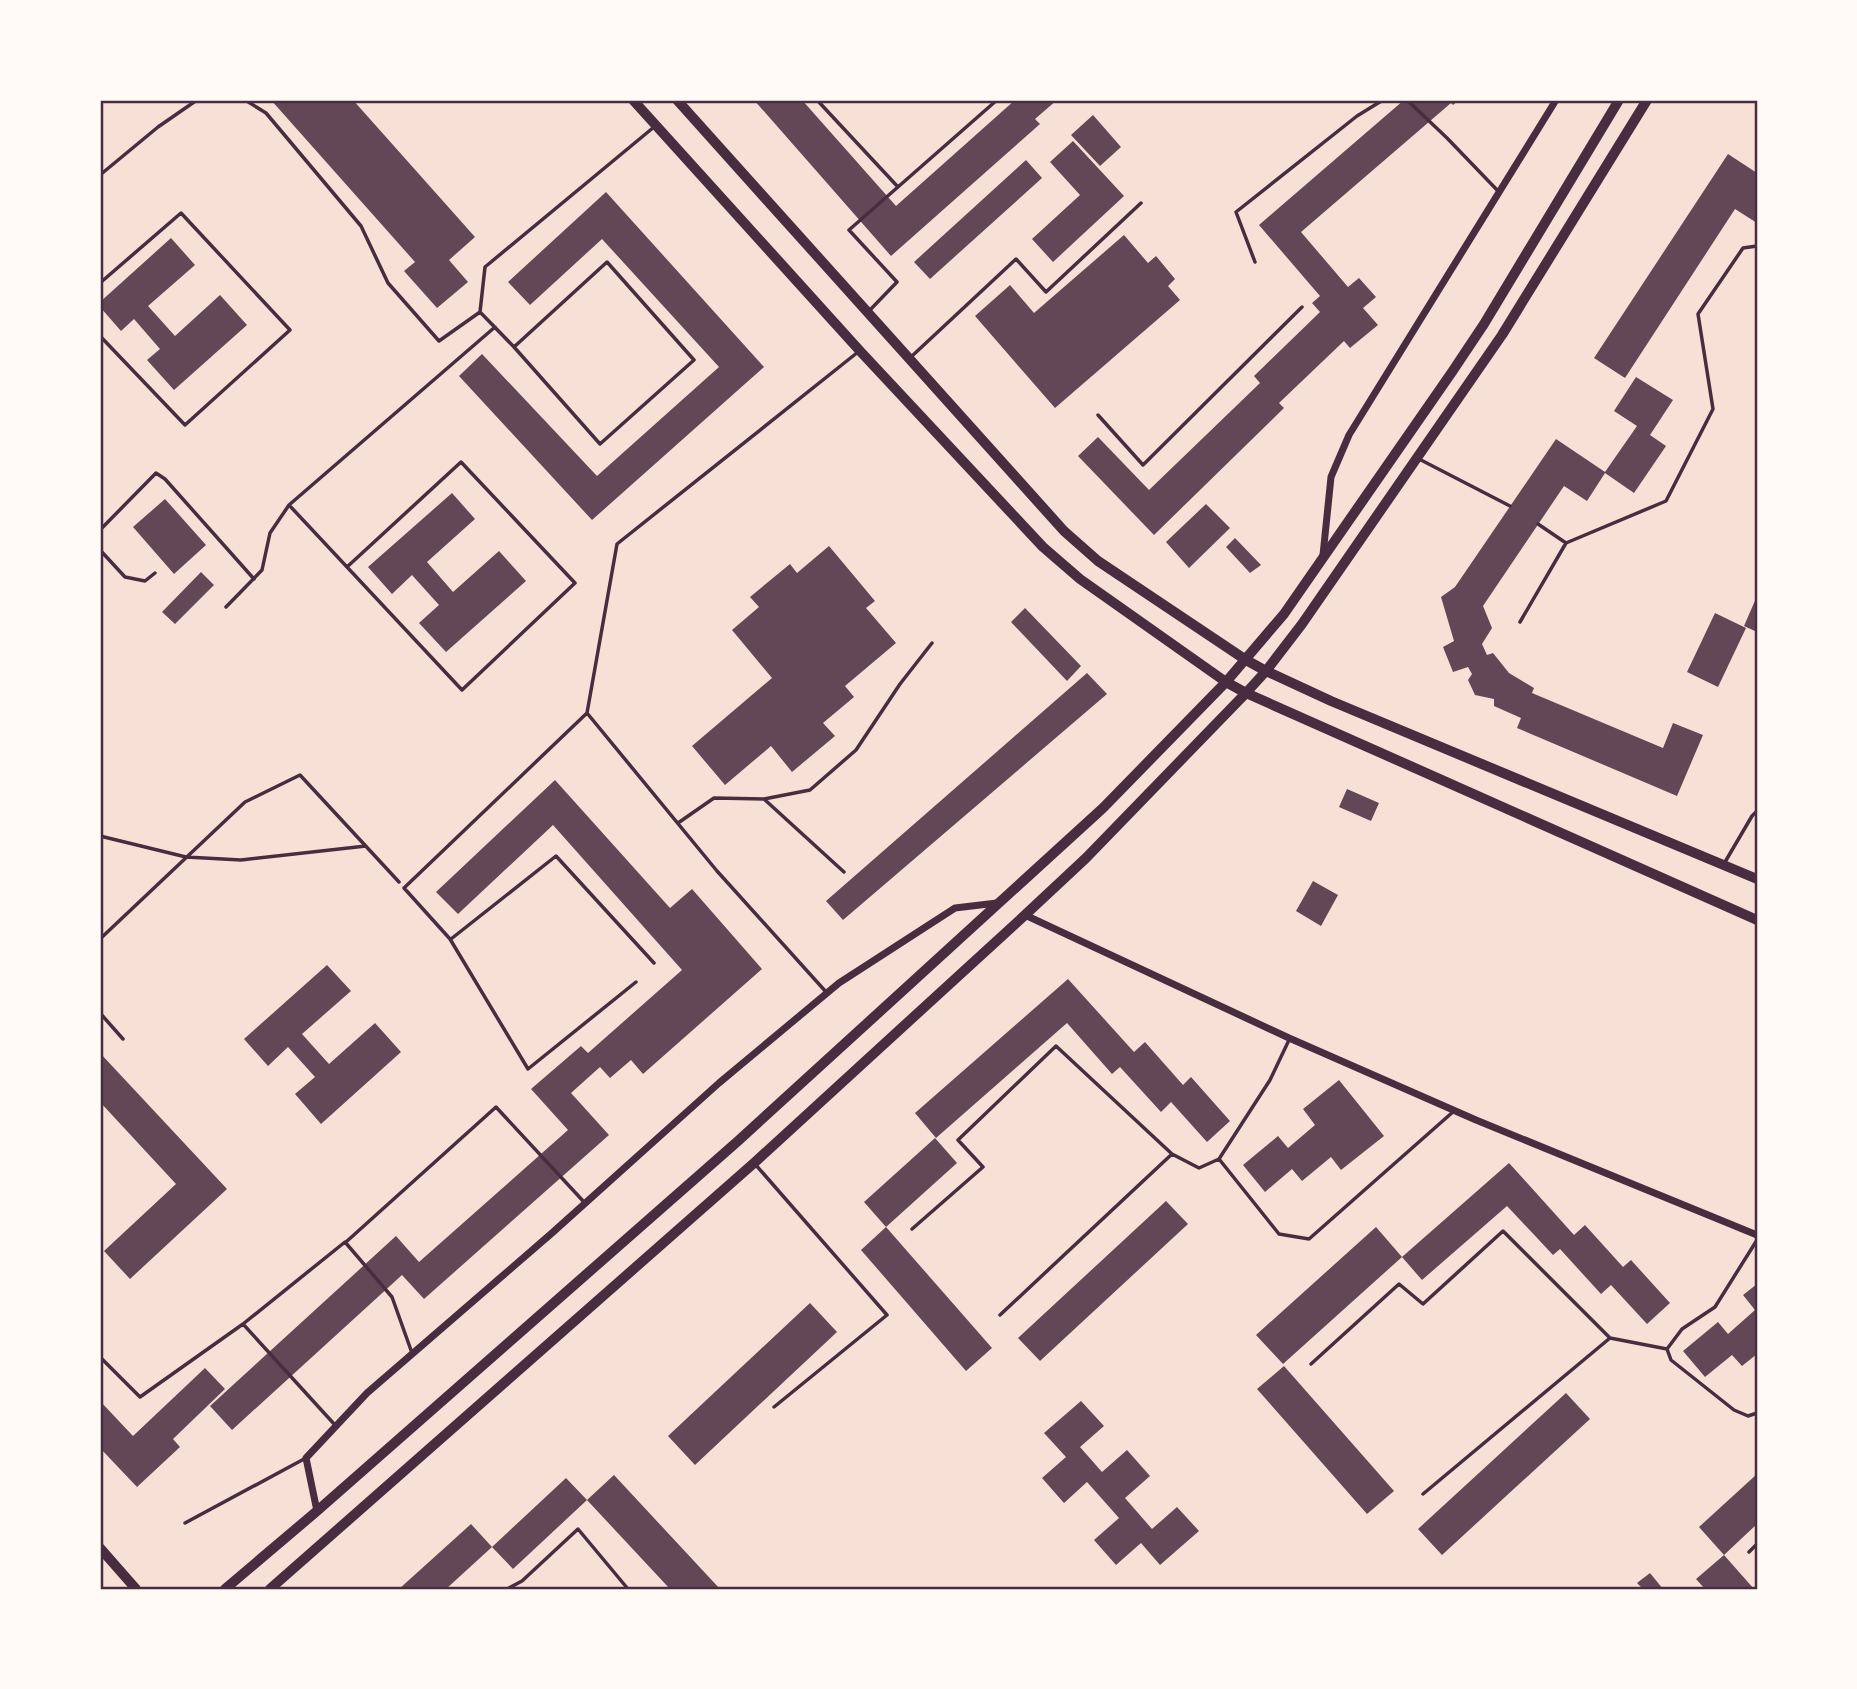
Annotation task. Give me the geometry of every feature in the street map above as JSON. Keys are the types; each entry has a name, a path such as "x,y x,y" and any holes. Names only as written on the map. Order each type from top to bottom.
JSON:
{"main road":[{"path":"100,1548 136,1589"}],"street":[{"path":"633,100 860,351 1043,547 1080,579 1226,682 1246,693 1757,919"},
{"path":"677,100 1017,481 1064,531 1098,561 1266,671 1339,705 1757,879"},
{"path":"1323,557 1331,477 1349,435 1556,100"},
{"path":"225,1589 738,1142 1103,808 1226,682 1284,614 1484,324 1619,100"},
{"path":"270,1589 754,1163 1026,915 1086,858 1246,693 1310,613 1502,335 1647,100"},
{"path":"317,1511 306,1458 367,1393 586,1203 719,1083 839,983 955,908 998,903"},
{"path":"1026,915 1289,1038 1454,1111 1757,1238"}],"lane":[{"path":"100,175 158,127 197,100"},
{"path":"245,100 267,113 361,226 388,284 439,341 480,312 485,267 656,125"},
{"path":"817,100 898,187"},
{"path":"868,313 897,282 849,230 997,100"},
{"path":"1255,262 1236,212 1357,116 1384,100"},
{"path":"1407,100 1499,192"},
{"path":"910,358 1016,259 1046,292 1141,203"},
{"path":"100,283 181,213 290,330 186,425 100,336"},
{"path":"1520,622 1566,543 1666,501 1713,409 1698,314 1743,248 1757,246"},
{"path":"480,312 600,444 694,360 607,262 514,347"},
{"path":"1098,415 1143,465 1302,307"},
{"path":"226,607 262,570 270,533 289,505 495,327"},
{"path":"636,982 528,1069 450,939 404,888 587,713 617,544 860,351"},
{"path":"1417,458 1510,506"},
{"path":"289,505 461,690 575,583 461,462 347,567"},
{"path":"100,536 100,529 156,473 254,579"},
{"path":"1538,524 1566,543"},
{"path":"100,550 125,577 145,581 155,573"},
{"path":"678,823 714,798 764,799 810,790 856,750 900,684 933,643"},
{"path":"587,713 717,871 827,993"},
{"path":"764,799 844,872"},
{"path":"1724,864 1757,811"},
{"path":"450,939 556,856 654,963"},
{"path":"100,1013 123,1039"},
{"path":"912,1229 983,1167 958,1140 1056,1046 1172,1154 1199,1168 1220,1159 1270,1080 1289,1038"},
{"path":"100,1357 140,1397 243,1324 345,1242 496,1107 586,1203"},
{"path":"1220,1159 1279,1234 1309,1240 1454,1111"},
{"path":"1000,1315 1172,1154"},
{"path":"754,1163 887,1315 774,1407"},
{"path":"1311,1364 1399,1284 1423,1304 1503,1231 1610,1338 1667,1349"},
{"path":"1667,1349 1682,1329 1715,1307 1757,1238"},
{"path":"345,1242 392,1297 412,1354"},
{"path":"243,1324 336,1426"},
{"path":"1423,1494 1610,1338"},
{"path":"1667,1349 1671,1360 1734,1410 1748,1416 1757,1413"},
{"path":"186,1523 306,1458"},
{"path":"507,1589 522,1581 578,1529 628,1589"},
{"path":"1749,1552 1757,1544"}],"path":[{"path":"100,939 245,802 300,775 404,888"},
{"path":"100,836 186,857 241,860 366,846"}],"building":[{"path":"271,100 353,100 475,237 449,260 468,282 437,308 404,271 415,262"},
{"path":"754,100 802,100 896,206 1015,100 1057,100 1035,119 1040,124 891,256"},
{"path":"1404,100 1459,100 1453,105 1451,103 1301,232 1348,287 1359,278 1376,297 1363,308 1378,325 1350,348 1344,341 1279,403 1284,408 1154,535 1078,456 1098,437 1149,490 1260,383 1254,376 1320,312 1312,303 1320,296 1259,225"},
{"path":"1093,115 1121,147 1100,166 1071,135"},
{"path":"1073,141 1124,196 1053,262 1032,239 1080,195 1050,162"},
{"path":"1728,154 1757,173 1757,223 1735,209 1625,378 1594,358"},
{"path":"1026,160 1042,178 930,279 914,262"},
{"path":"606,192 764,367 592,520 459,376 482,354 597,476 719,367 602,239 530,305 508,282"},
{"path":"1124,235 1148,263 1156,256 1175,279 1168,286 1180,300 1055,408 975,316 1010,285 1034,313"},
{"path":"171,238 195,265 148,306 175,336 220,295 247,325 174,390 147,360 160,349 134,319 121,331 100,307 100,302"},
{"path":"1636,377 1673,400 1650,435 1666,446 1634,493 1605,473 1587,501 1564,486 1483,606 1492,628 1482,644 1487,655 1493,653 1509,673 1534,688 1532,693 1663,748 1673,723 1703,735 1677,796 1517,728 1521,718 1494,706 1494,699 1475,695 1468,680 1472,674 1468,667 1453,672 1443,647 1454,641 1441,597 1455,587 1556,439 1605,472 1637,426 1614,411"},
{"path":"452,493 475,519 427,562 453,592 499,551 526,581 446,652 419,623 439,605 412,575 392,594 368,567"},
{"path":"165,499 206,545 174,574 133,527"},
{"path":"1206,504 1230,528 1189,568 1166,542"},
{"path":"1235,538 1261,565 1250,573 1226,547"},
{"path":"829,546 875,601 866,608 896,643 845,686 854,697 823,723 835,736 792,772 771,746 725,785 692,746 772,678 732,630 759,607 750,597 790,564 797,573"},
{"path":"201,572 214,585 175,624 162,612"},
{"path":"1757,596 1757,632 1744,626"},
{"path":"1025,608 1081,666 1067,681 1011,622"},
{"path":"1715,613 1746,628 1718,687 1687,672"},
{"path":"1087,673 1107,694 843,920 826,901"},
{"path":"555,780 670,908 692,889 762,969 643,1074 631,1060 610,1078 600,1067 571,1093 609,1135 424,1299 402,1275 232,1430 210,1406 396,1236 419,1262 568,1130 531,1089 581,1046 588,1053 682,970 553,825 458,914 436,892"},
{"path":"1347,789 1379,803 1371,821 1339,807"},
{"path":"1313,881 1338,895 1321,926 1296,911"},
{"path":"327,965 351,991 302,1034 329,1064 375,1023 401,1052 321,1124 295,1094 315,1077 288,1047 268,1066 244,1039"},
{"path":"1068,979 1134,1052 1145,1042 1183,1085 1191,1077 1230,1121 1207,1142 1171,1102 1161,1112 1120,1067 1112,1074 1067,1023 936,1138 915,1113"},
{"path":"100,1053 227,1189 130,1279 104,1251 176,1184 100,1102"},
{"path":"1339,1080 1384,1136 1341,1170 1331,1157 1302,1181 1292,1169 1265,1192 1243,1165 1278,1136 1288,1148 1315,1125 1303,1109"},
{"path":"935,1138 957,1163 886,1227 864,1202"},
{"path":"1509,1163 1574,1235 1585,1225 1623,1267 1631,1260 1670,1303 1647,1324 1611,1285 1601,1294 1560,1249 1553,1255 1507,1206 1422,1280 1402,1257"},
{"path":"1166,1201 1188,1224 1040,1361 1018,1338"},
{"path":"886,1227 992,1348 966,1371 861,1250"},
{"path":"1376,1227 1402,1257 1283,1364 1256,1335"},
{"path":"1757,1284 1757,1354 1742,1366 1732,1355 1705,1377 1683,1351 1718,1322 1728,1334 1755,1310 1743,1295"},
{"path":"810,1303 837,1332 695,1465 668,1436"},
{"path":"1284,1366 1394,1491 1367,1514 1257,1389"},
{"path":"205,1368 225,1389 173,1439 180,1447 137,1487 100,1448 100,1401 133,1436"},
{"path":"1566,1393 1590,1419 1442,1555 1418,1529"},
{"path":"1081,1401 1104,1426 1080,1447 1102,1472 1127,1450 1150,1476 1125,1498 1152,1529 1177,1507 1199,1531 1160,1565 1141,1543 1116,1565 1094,1540 1119,1518 1087,1482 1064,1503 1042,1478 1066,1457 1044,1433"},
{"path":"1757,1474 1757,1524 1724,1555 1699,1527"},
{"path":"614,1475 720,1589 670,1589 587,1500"},
{"path":"566,1478 587,1500 513,1569 492,1547"},
{"path":"471,1524 492,1547 446,1589 399,1589"},
{"path":"1724,1555 1754,1589 1705,1589 1696,1579"},
{"path":"1650,1573 1663,1589 1643,1589 1637,1583"}]}
